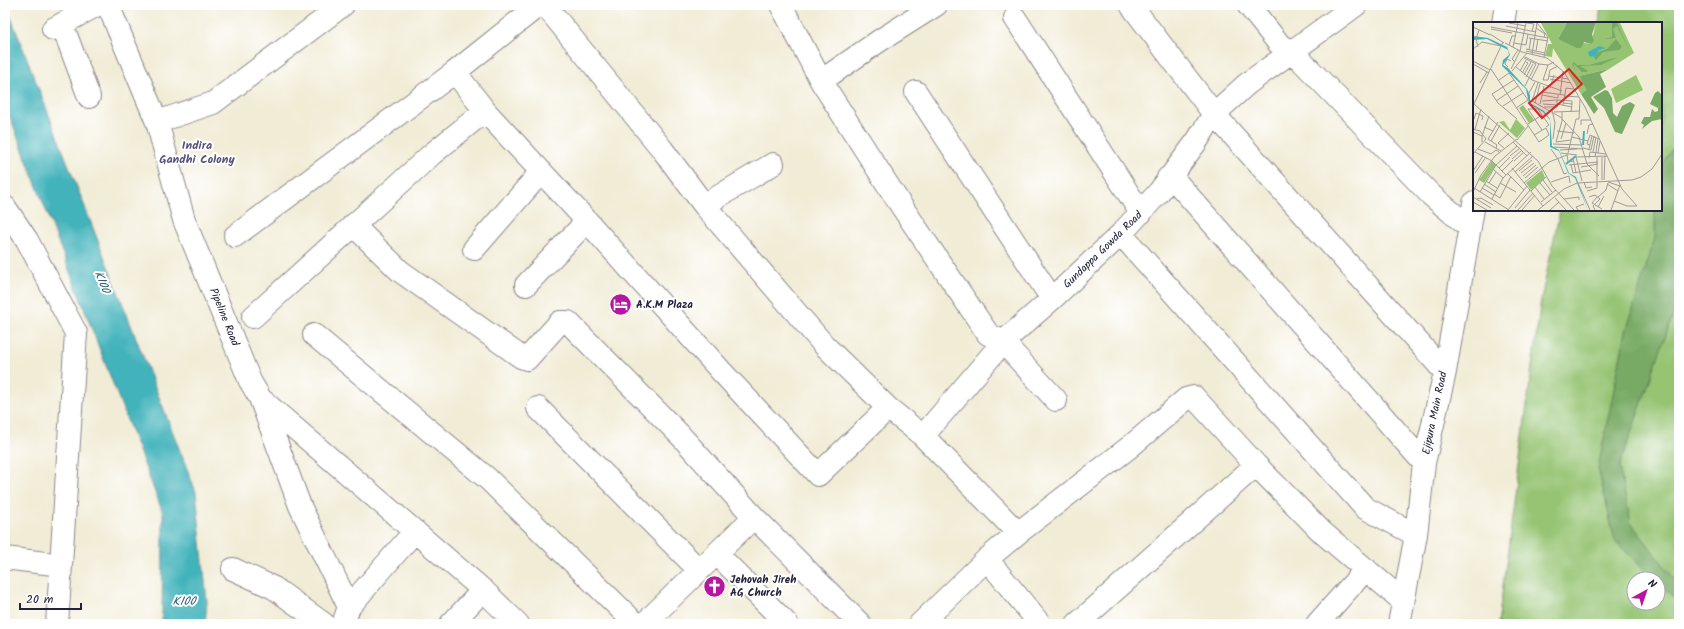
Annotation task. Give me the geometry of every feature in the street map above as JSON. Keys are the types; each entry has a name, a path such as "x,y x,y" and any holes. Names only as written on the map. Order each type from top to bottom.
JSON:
{"street":[{"path":"89,97 58,27 97,5"},
{"name":"Pipeline Road","path":"108,5 157,122 184,220 250,381 260,398 300,506 346,615"},
{"path":"157,122 213,102 342,5"},
{"path":"235,236 456,72 539,5"},
{"path":"545,5 662,149 704,205 824,345 888,408 923,436 1018,533"},
{"path":"781,5 821,81 900,204 988,334 1003,342 1056,400"},
{"path":"821,81 906,13 936,5"},
{"path":"1131,5 1214,114 1445,372"},
{"path":"1248,5 1280,45 1293,52 1431,195 1470,228"},
{"name":"Gundappa Gowda Road","path":"923,436 1003,342 1122,234 1141,213 1159,192 1197,141 1214,114 1247,84 1356,5"},
{"path":"1503,22 1506,5"},
{"path":"1015,18 1141,213"},
{"path":"456,72 486,111 721,371 818,475 888,408"},
{"path":"916,92 1052,299"},
{"path":"253,317 432,154 486,111"},
{"path":"704,205 773,164"},
{"path":"474,249 541,172"},
{"path":"1168,178 1178,184 1424,463"},
{"path":"5,207 27,240 76,334 57,624"},
{"name":"Ejipura Main Road","path":"1399,624 1416,535 1424,463 1445,372 1473,209"},
{"path":"526,285 587,221"},
{"path":"353,225 400,271 521,357 527,359 560,322 568,322 680,435 754,517 860,624"},
{"path":"1122,234 1365,508 1416,535"},
{"path":"314,335 488,479 636,624"},
{"path":"920,624 987,559 1018,533 1131,446 1186,400 1194,397 1256,465 1323,533 1403,601"},
{"path":"260,398 484,590 518,624"},
{"path":"538,408 699,570"},
{"path":"1077,624 1256,465"},
{"path":"657,620 699,570 754,517"},
{"path":"346,615 415,531"},
{"path":"717,554 787,624"},
{"path":"5,558 61,565"},
{"path":"987,559 1037,623"},
{"path":"233,569 274,588 324,624"},
{"path":"1317,624 1366,569"},
{"path":"451,624 484,590"}],"green space":[{"path":"1601,5 1679,5 1679,624 1498,624 1541,299 1560,211 1662,211 1662,22 1599,22"},
{"path":"1679,138 1679,298 1619,467 1631,523 1679,585 1679,602 1666,590 1666,571 1646,571 1615,541 1598,468 1625,335 1655,238 1655,211 1662,211 1662,166"}],"water":[{"name":"K100","path":"5,5 9,5 8,10 196,492 207,602 205,624 162,624 163,513 5,104"}],"place":[{"name":"A.K.M Plaza","path":"621,305"},
{"name":"Jehovah Jireh AG Church","path":"715,586"}],"district":[{"name":"Indira Gandhi Colony","path":"197,152"}]}
